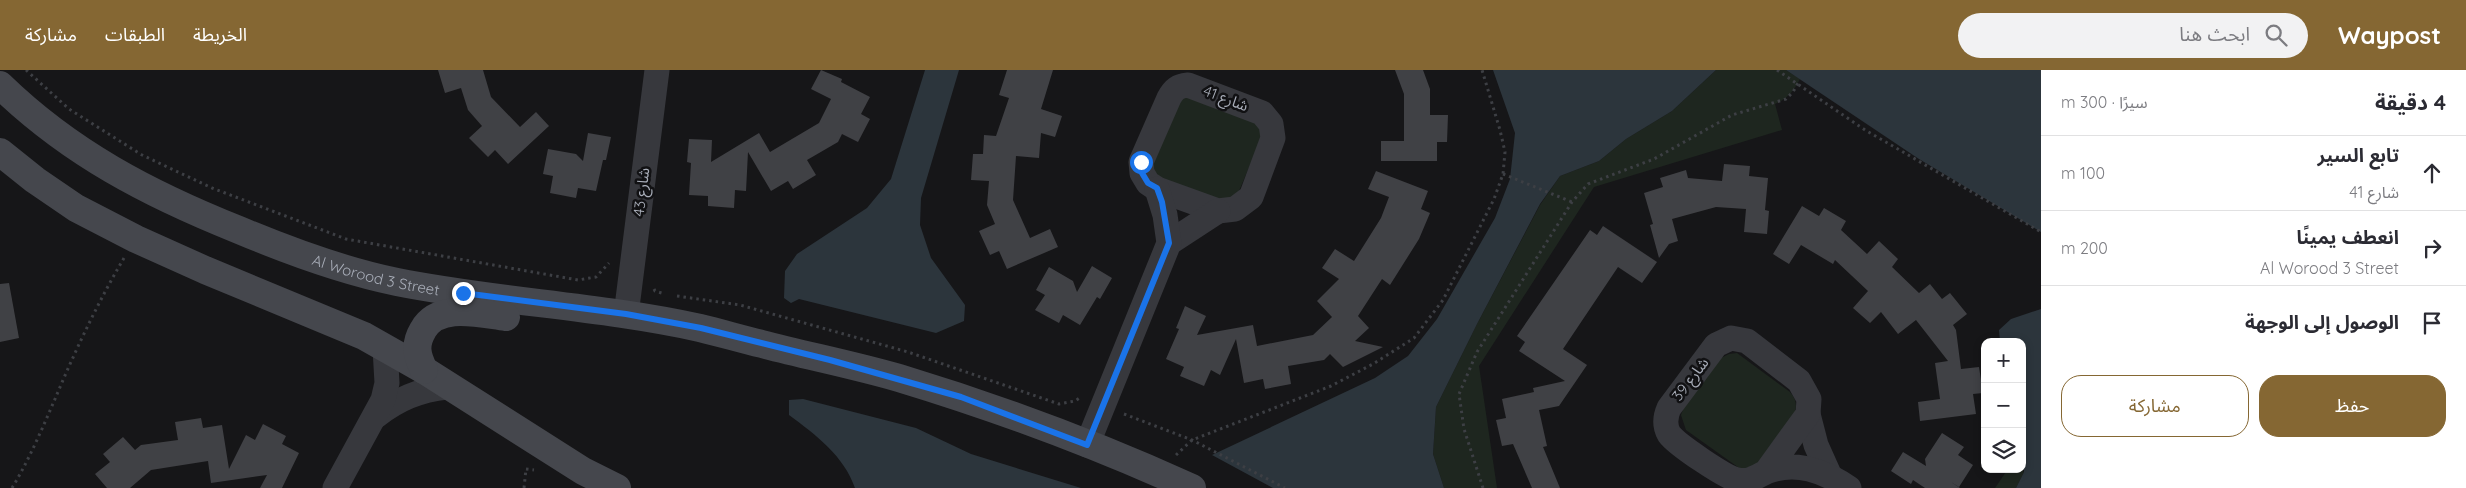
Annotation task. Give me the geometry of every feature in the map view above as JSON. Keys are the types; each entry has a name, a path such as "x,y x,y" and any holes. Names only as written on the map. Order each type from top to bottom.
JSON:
{"street":[{"name":"شارع 43","path":"626,314 657,70"},
{"name":"Al Worood 3 Street","path":"0,85 13,113 138,186 266,242 329,264 395,282 584,310 626,314 701,328 896,377 961,397 1157,472 1192,488"},
{"name":"شارع 41","path":"1169,243 1218,211 1235,209 1251,197 1273,138 1273,131 1268,118 1262,113 1196,87 1180,86 1173,91 1145,151 1141,162 1142,173 1148,183 1157,188 1218,211"},
{"path":"0,152 35,180 76,208 136,239 205,270 364,336 424,370 447,387 583,470 617,488"},
{"name":"شارع 41","path":"1087,445 1169,243 1166,216 1157,188"},
{"path":"424,370 417,356 418,339 426,324 439,315 455,312 536,319 584,310"},
{"name":"شارع 39","path":"1731,338 1740,338 1747,341 1799,380 1809,399 1808,414 1816,444 1839,481 1799,468 1766,472 1753,479 1730,478 1672,438 1665,424 1665,415 1716,345 1731,338"},
{"path":"335,488 376,416 387,383 385,348"},
{"path":"376,416 392,404 409,395 428,389 447,387"},
{"path":"1766,472 1808,414"}],"path":[{"path":"26,70 68,108 142,155 212,188 346,239 578,280 596,277 612,260 616,246 635,248"},
{"path":"1157,472 1192,440 1332,386 1373,364 1414,338 1443,300 1494,199 1503,174 1505,152 1482,70"},
{"path":"1777,70 1865,130 2041,232"},
{"path":"1483,488 1464,428 1459,394 1477,352 1572,202 1588,184 1654,159 1732,115 1786,99 1798,83"},
{"path":"1503,174 1572,202"},
{"path":"12,488 41,434 55,398 112,279 136,239"},
{"path":"651,282 655,291 740,306 836,331 908,352 1059,404 1075,401 1084,396 1093,382 1125,396 1121,413 1192,440 1285,488"}],"shaded area":[{"path":"925,70 959,70 921,198 920,225 931,258 965,305 964,321 936,333 799,299 791,303 784,298 785,271 797,254 867,208 891,179"},
{"path":"1493,70 1716,70 1672,111 1626,139 1599,161 1560,176 1540,204 1436,407 1433,454 1444,488 1273,488 1212,455 1375,378 1408,356 1437,319 1495,218 1510,179 1515,133"},
{"path":"1716,70 1786,70 1800,79 1790,94 1775,104 1782,130 1594,187 1479,366 1497,488 1444,488 1433,454 1436,407 1477,324 1540,205 1560,176 1599,161 1626,139 1672,111"},
{"path":"1786,70 2041,70 2041,232 1919,159"},
{"path":"1188,93 1260,122 1261,139 1239,191 1226,202 1161,179 1151,166 1175,102"},
{"path":"2041,309 2041,488 2016,488 2024,473 2026,473 2026,338 2000,338 1999,330 2011,319"},
{"path":"1737,353 1790,392 1796,406 1794,417 1757,465 1742,470 1686,430 1681,415 1684,407 1721,358"},
{"path":"803,399 916,428 971,454 1081,488 855,488 844,466 828,447 789,415 789,400"},
{"path":"2005,473 2024,473 2016,488 1995,488"}],"building":[{"path":"438,70 483,70 491,97 520,127 536,112 549,126 508,164 495,150 488,157 469,138 482,126 468,110 461,88 445,93"},
{"path":"821,70 842,79 841,82 870,97 861,114 870,119 858,142 842,134 838,142 807,160 816,175 793,189 788,181 771,191 748,152 746,191 735,190 734,208 708,206 708,196 689,195 691,163 687,162 689,139 712,140 711,162 759,133 770,152 819,123 831,99 811,89"},
{"path":"1007,70 1053,70 1041,109 1062,116 1055,137 1041,133 1039,158 1016,156 1013,200 1030,238 1050,229 1058,247 1007,269 999,251 990,255 979,231 995,224 987,205 989,181 971,180 973,154 983,154 984,135 996,136 1009,98 999,95"},
{"path":"1395,70 1423,70 1430,89 1430,115 1448,115 1447,142 1437,142 1437,161 1381,161 1381,141 1404,141 1404,94"},
{"path":"588,133 611,137 606,160 603,160 596,191 578,188 576,198 550,193 553,176 543,174 548,149 576,154 583,161"},
{"path":"1724,164 1750,166 1749,176 1768,178 1765,210 1769,211 1767,234 1744,232 1746,209 1716,207 1672,219 1678,241 1669,244 1659,258 1650,225 1653,224 1644,193 1663,187 1660,178 1686,170 1688,178 1722,181"},
{"path":"1376,171 1428,191 1421,209 1430,213 1419,239 1390,285 1382,279 1358,316 1369,328 1355,341 1383,347 1343,367 1330,354 1324,360 1288,366 1291,384 1265,389 1263,379 1244,383 1236,339 1220,375 1211,370 1204,386 1180,376 1184,367 1166,359 1179,329 1176,328 1185,306 1206,316 1197,335 1253,325 1257,346 1313,335 1332,317 1317,301 1339,279 1322,268 1335,249 1354,261 1381,218 1389,197 1368,189"},
{"path":"1802,206 1819,216 1824,208 1846,221 1841,230 1867,254 1879,241 1898,259 1892,267 1919,293 1930,284 1942,299 1950,293 1967,314 1953,325 1956,330 1961,369 1979,367 1981,393 1973,394 1976,414 1920,421 1918,402 1940,399 1935,363 1948,361 1916,320 1898,334 1881,312 1870,323 1853,308 1868,291 1835,260 1833,264 1801,245 1789,264 1773,254"},
{"path":"1603,226 1657,262 1642,283 1618,267 1563,349 1587,365 1559,406 1539,410 1547,446 1543,447 1560,488 1532,488 1513,444 1502,446 1496,420 1506,418 1502,399 1534,392 1533,388 1565,381 1519,351 1525,342 1517,336 1590,230 1597,235"},
{"path":"1092,266 1112,278 1100,299 1097,297 1080,325 1063,315 1059,323 1035,310 1045,295 1036,290 1049,267 1073,281 1077,292"},
{"path":"9,283 19,338 0,342 0,284"},
{"path":"201,418 203,428 222,425 229,469 246,435 255,440 263,424 286,436 282,444 299,453 282,488 260,488 267,475 211,483 208,461 151,470 130,488 107,488 95,474 110,462 103,454 123,437 135,450 141,445 178,440 175,422"},
{"path":"1942,433 1964,447 1958,455 1973,465 1959,487 1951,482 1960,488 1925,488 1913,480 1911,484 1891,471 1903,452 1926,466 1925,459"}],"route":[{"path":"463,293 626,314 701,328 896,377 961,397 1087,445 1169,243 1166,216 1162,202 1157,188 1148,183 1142,173 1141,162"}]}
